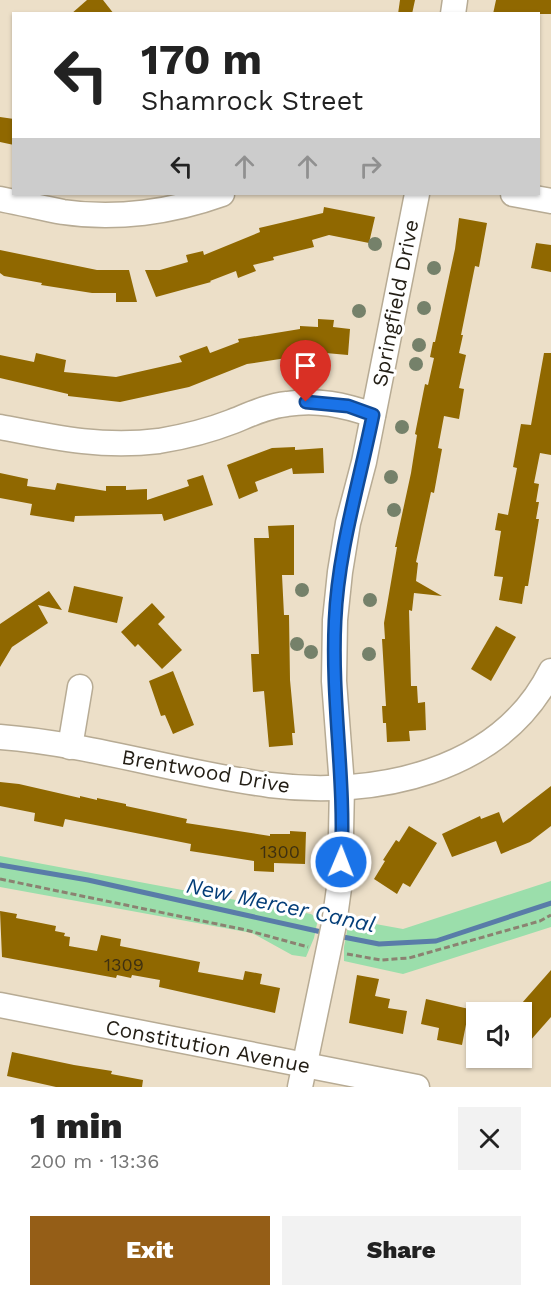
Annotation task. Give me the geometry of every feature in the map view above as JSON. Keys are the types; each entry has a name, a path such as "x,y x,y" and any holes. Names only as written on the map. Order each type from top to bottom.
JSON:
{"street":[{"path":"0,199 64,212 103,215 136,214 168,209 218,195"},
{"name":"Springfield Drive","path":"302,1076 330,942 342,844 342,786 334,681 335,620 340,572 417,195"},
{"path":"518,195 551,201"},
{"path":"0,427 73,442 126,444 201,432 260,410 285,404 322,402 348,406 373,415"},
{"name":"Brentwood Drive","path":"0,737 70,747 269,784 342,786 381,783 420,776 469,756 510,725 530,704 551,671"},
{"path":"70,747 80,687"},
{"name":"Constitution Avenue","path":"0,1005 302,1076 417,1087"}],"path":[{"path":"0,879 285,939 330,942 381,960 409,958 540,921 551,915"}],"green space":[{"path":"0,856 311,914 318,919 314,938 306,957 292,955 252,933 0,887"},
{"path":"551,881 551,927 403,974 344,961 348,926 359,921 403,929"}],"building":[{"path":"87,0 103,0 112,12 73,12"},
{"path":"400,0 415,0 412,12 398,12"},
{"path":"496,0 551,0 551,14 493,12"},
{"path":"0,117 12,119 12,145 0,142"},
{"path":"324,207 375,217 369,243 329,235 312,240 314,247 273,257 274,260 253,265 256,271 238,278 236,271 211,282 156,297 145,270 160,270 188,262 186,255 203,251 204,255 260,232 259,228 323,213"},
{"path":"459,218 487,223 479,267 475,266 461,335 463,335 459,353 466,355 459,388 464,389 459,419 444,416 438,448 442,449 434,493 431,492 416,562 418,563 416,581 442,596 414,593 412,611 409,610 411,686 417,686 418,703 425,702 426,730 409,731 410,741 387,742 382,706 386,706 382,639 385,639 384,623 397,547 395,547 411,473 417,435 415,434 425,384 428,385 434,358 430,357 455,249"},
{"path":"536,243 551,245 551,272 531,268"},
{"path":"0,250 97,270 129,270 137,302 116,302 116,293 92,293 41,285 42,283 4,276 0,273"},
{"path":"318,319 334,320 333,327 350,329 348,355 292,350 293,357 247,364 189,387 120,402 68,396 68,394 0,378 0,355 34,362 36,353 66,360 64,372 116,377 182,362 179,356 207,346 210,353 239,342 238,339 300,329 300,326 318,327"},
{"path":"544,353 551,353 551,455 540,453 534,483 539,484 536,519 539,519 528,586 525,586 522,604 499,600 503,577 494,576 501,531 495,530 498,513 508,515 517,468 513,467 521,424 531,425"},
{"path":"295,447 295,450 323,448 324,473 293,474 292,468 255,482 258,491 239,499 227,465 272,448"},
{"path":"0,473 28,479 27,486 55,490 57,483 106,491 106,486 126,486 126,490 147,489 147,500 189,486 187,480 203,475 213,505 164,521 162,514 75,516 74,522 30,515 32,504 0,498"},
{"path":"294,525 294,575 282,575 284,615 289,615 290,680 295,733 292,733 293,745 269,747 264,691 253,692 251,654 259,654 254,538 269,538 268,526"},
{"path":"74,586 123,597 117,623 68,612"},
{"path":"49,591 62,610 38,605 48,623 12,647 0,667 0,624"},
{"path":"152,603 165,617 158,624 182,650 162,669 138,644 135,647 121,632"},
{"path":"496,626 516,637 491,681 471,669"},
{"path":"173,671 194,725 173,734 165,715 161,716 149,681"},
{"path":"0,782 80,798 80,796 97,800 97,798 126,804 126,806 187,819 186,823 270,836 270,834 290,834 290,831 306,832 305,864 274,863 274,872 254,871 254,861 190,851 191,844 65,819 63,827 34,821 35,813 0,806"},
{"path":"551,786 551,826 530,842 501,854 496,841 452,857 442,834 480,816 481,819 499,812 503,823"},
{"path":"409,826 437,843 410,887 403,883 397,894 374,879 396,840 399,842"},
{"path":"0,911 17,914 16,918 56,926 55,931 65,933 64,936 70,937 69,946 97,951 101,935 121,939 120,946 200,962 198,972 243,980 245,971 262,974 260,984 280,988 275,1013 159,987 160,980 132,975 131,978 117,975 116,978 2,957"},
{"path":"551,970 551,1017 532,1039 532,1002 523,1002"},
{"path":"357,975 379,979 375,996 390,999 388,1008 407,1011 403,1034 349,1023"},
{"path":"426,999 466,1008 462,1045 437,1040 439,1028 421,1024"},
{"path":"12,1052 112,1071 111,1074 143,1080 142,1087 56,1087 7,1076"}],"waterway":[{"name":"New Mercer Canal","path":"0,865 88,880 326,933"},
{"name":"New Mercer Canal","path":"338,936 379,944 436,941 551,903"}],"route":[{"path":"306,402 348,406 373,415 348,524 335,620 334,681 342,786 341,862"}]}
